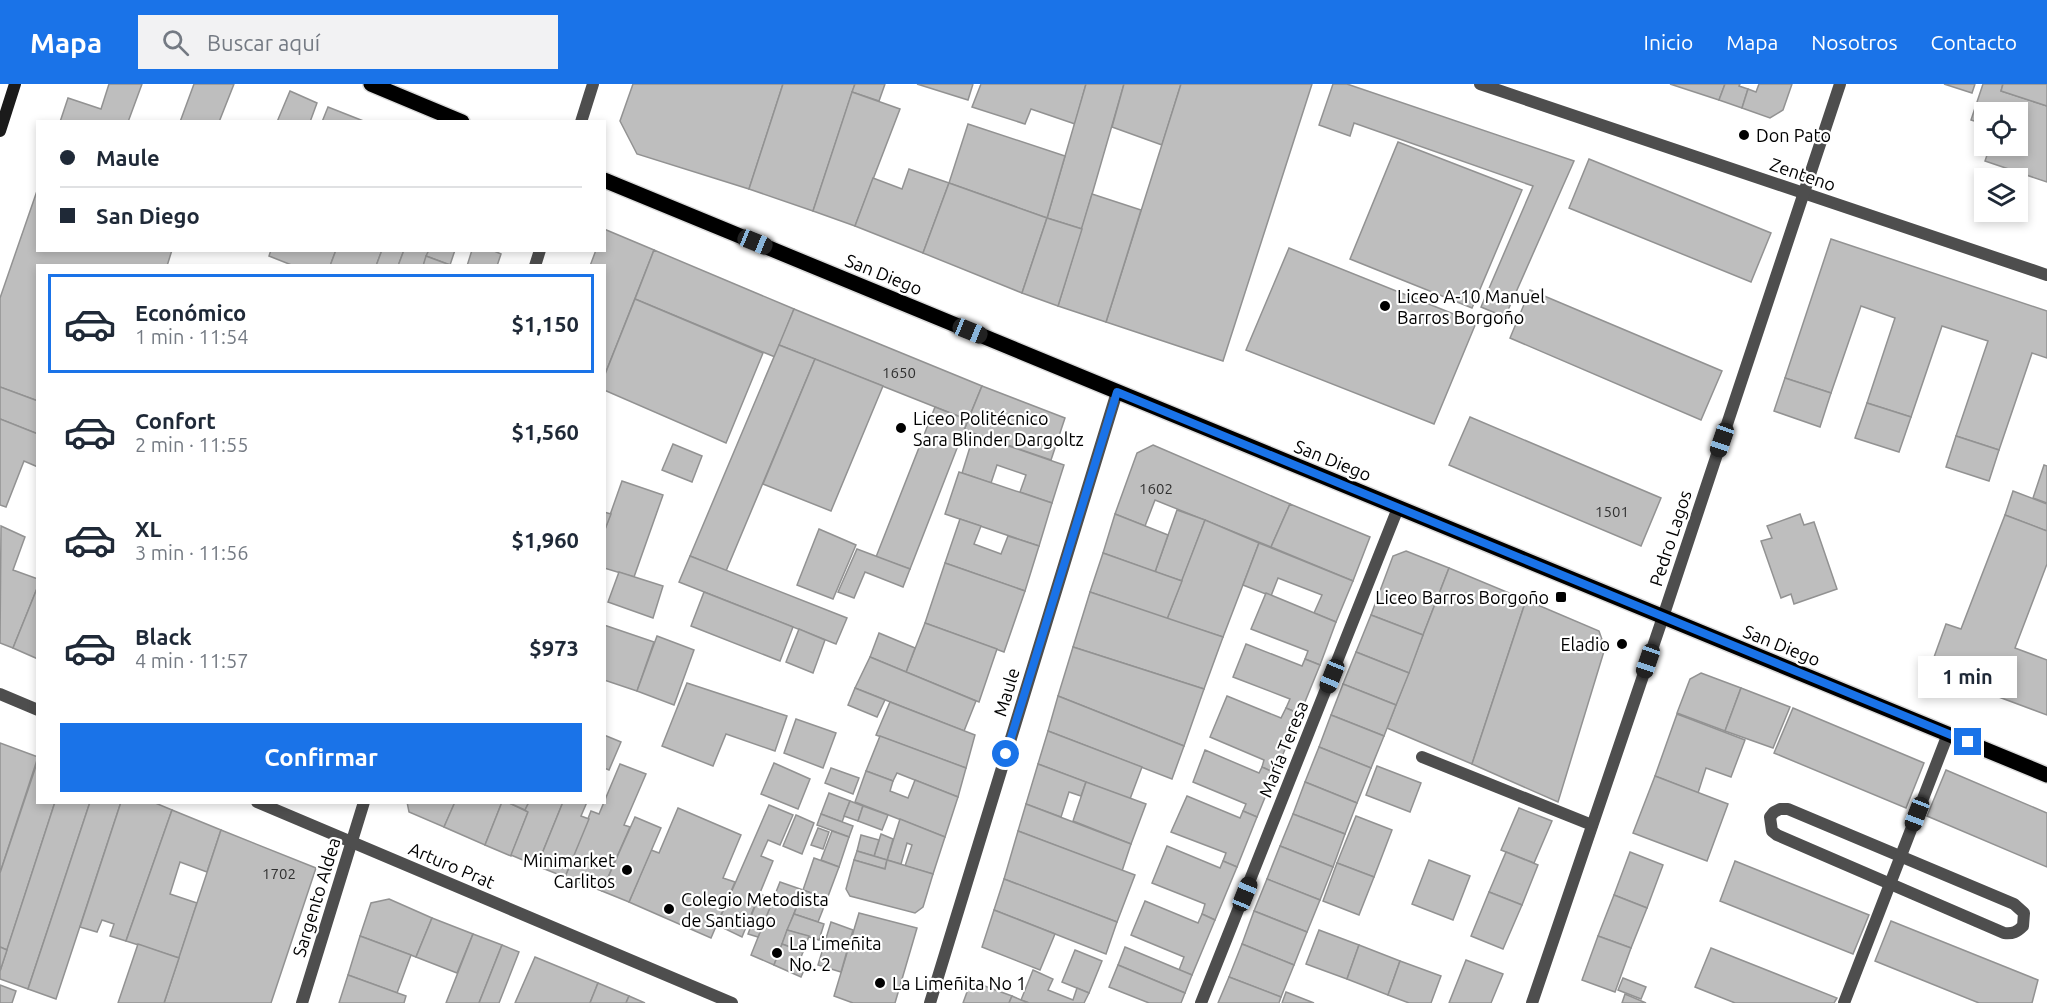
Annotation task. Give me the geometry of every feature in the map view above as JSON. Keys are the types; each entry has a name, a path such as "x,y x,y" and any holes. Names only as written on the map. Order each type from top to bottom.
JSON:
{"main road":[{"path":"0,131 15,84"},
{"path":"371,84 457,120"},
{"name":"San Diego","path":"606,181 2047,775"}],"street":[{"path":"582,120 593,84"},
{"name":"Zenteno","path":"1480,84 2047,275"},
{"name":"Pedro Lagos","path":"1532,1003 1840,84"},
{"name":"Maule","path":"930,1003 1117,392"},
{"name":"María Teresa","path":"1201,1003 1398,508"},
{"path":"0,694 36,709"},
{"path":"1844,1003 1948,734"},
{"path":"1422,757 1592,825"},
{"name":"Arturo Prat","path":"262,804 732,1003"},
{"name":"Sargento Aldea","path":"302,1003 363,804"},
{"path":"1780,809 1788,809 1901,857 2019,907 2024,913 2023,926 2018,932 2004,933 1777,835 1772,831 1770,818 1780,809"}],"building":[{"path":"109,84 142,84 129,120 61,120 68,98 101,109"},
{"path":"194,84 234,84 220,120 181,120"},
{"path":"633,84 783,84 749,189 637,154 620,121"},
{"path":"783,84 855,84 813,211 749,189"},
{"path":"855,84 885,84 879,101 852,92"},
{"path":"917,84 973,84 968,100"},
{"path":"981,84 1086,84 1075,124 1031,109 1025,124 972,107"},
{"path":"1086,84 1124,84 1082,229 1047,218"},
{"path":"1124,84 1181,84 1162,145 1112,127"},
{"path":"1181,84 1312,84 1223,361 1106,322"},
{"path":"1333,84 1347,84 1574,161 1505,317 1481,307 1533,186 1354,123 1350,136 1319,125"},
{"path":"1670,84 1725,84 1719,100"},
{"path":"1725,84 1740,84 1739,86 1748,89 1742,108 1719,100"},
{"path":"1759,84 1792,84 1783,110 1770,118 1742,108 1748,89 1756,92"},
{"path":"1944,84 1975,84 1972,93"},
{"path":"1983,84 2003,84 2001,91 2047,106 2047,182 2028,176 2028,168 2006,168 1985,161 1987,156 2028,156 2028,102 1977,102"},
{"path":"2003,84 2047,84 2047,106 2001,91"},
{"path":"290,91 317,103 311,120 278,120"},
{"path":"852,92 900,109 855,226 813,211"},
{"path":"328,107 361,120 323,120"},
{"path":"968,124 1065,156 1047,218 949,183"},
{"path":"1398,142 1522,190 1472,308 1350,259"},
{"path":"1589,159 1771,233 1751,282 1569,208"},
{"path":"909,169 949,183 923,253 855,226 873,178 902,189"},
{"path":"949,183 1047,218 1022,293 923,253"},
{"path":"36,194 36,252 171,252 168,264 36,264 36,400 0,387 0,298"},
{"path":"1092,194 1141,210 1106,322 1058,306"},
{"path":"1047,218 1082,229 1058,306 1022,293"},
{"path":"606,230 654,250 606,372 606,264 591,264 595,252 606,252"},
{"path":"1831,239 2047,311 2047,358 2032,353 1999,450 1956,436 1988,341 1942,326 1911,417 1867,403 1895,318 1861,306 1831,393 1785,378"},
{"path":"1289,248 1476,323 1434,424 1246,350"},
{"path":"654,250 794,309 775,357 635,299"},
{"path":"270,252 335,252 331,264 289,264 269,256"},
{"path":"335,252 381,252 377,264 331,264"},
{"path":"381,252 403,252 399,264 377,264"},
{"path":"403,252 428,252 424,264 399,264"},
{"path":"428,252 454,252 450,264 426,256"},
{"path":"471,252 501,254 498,264 468,264"},
{"path":"426,256 447,264 424,264"},
{"path":"1530,290 1722,371 1701,420 1510,338"},
{"path":"635,299 763,353 726,443 606,391 606,372"},
{"name":"Liceo Politécnico Sara Blinder Dargoltz","path":"794,309 982,386 968,420 779,345"},
{"path":"779,345 815,359 726,571 690,556"},
{"path":"815,359 883,386 831,511 763,484"},
{"path":"1785,378 1831,393 1820,427 1774,411"},
{"path":"982,386 1065,418 1051,460 964,430"},
{"path":"0,387 36,400 36,433 0,419"},
{"path":"1867,403 1911,417 1899,452 1855,438"},
{"path":"935,407 968,420 910,569 876,557"},
{"path":"1470,417 1661,498 1641,546 1449,465"},
{"path":"0,419 36,433 36,466 24,461 6,507 0,505"},
{"path":"974,434 1064,465 1052,503 1020,492 1026,475 997,465 991,483 962,473"},
{"path":"1956,436 1999,450 1989,481 1946,467"},
{"path":"673,444 702,456 692,482 662,470"},
{"path":"1153,445 1290,504 1271,547 1155,500 1145,526 1115,514 1137,453"},
{"path":"2044,465 2047,466 2047,503 2033,498"},
{"path":"959,472 1052,503 1039,546 945,514"},
{"path":"622,481 663,495 634,577 606,569 606,526"},
{"path":"2013,491 2047,504 2047,531 2005,515"},
{"path":"1290,504 1370,537 1353,581 1271,547"},
{"path":"1177,510 1205,520 1182,581 1155,572"},
{"path":"606,513 611,514 606,527"},
{"path":"1115,514 1168,535 1155,572 1103,553"},
{"path":"1800,514 1804,525 1814,522 1837,589 1794,604 1791,594 1781,598 1761,541 1772,538 1767,526"},
{"path":"2005,515 2047,531 2047,564 2015,648 2047,660 2047,715 1929,671 1946,624 1961,629"},
{"path":"960,519 981,526 974,544 1001,554 1008,536 1039,546 1025,591 945,563"},
{"path":"1205,520 1259,543 1223,637 1167,619"},
{"path":"1,526 25,537 13,570 36,578 36,591 13,648 0,643"},
{"path":"819,529 856,545 833,599 797,585"},
{"path":"1259,543 1353,581 1336,622 1314,613 1322,595 1278,578 1271,596 1243,585"},
{"path":"857,549 910,569 903,587 865,572 854,598 838,592"},
{"path":"1406,551 1449,568 1423,635 1371,615 1393,556"},
{"path":"1103,553 1182,581 1167,619 1090,592"},
{"path":"690,556 847,618 836,644 679,582"},
{"path":"945,563 1025,591 1004,652 925,623"},
{"path":"1449,568 1526,600 1472,764 1387,728"},
{"path":"619,572 663,586 653,618 608,602"},
{"path":"36,591 36,658 13,648"},
{"path":"704,592 793,627 780,661 691,626"},
{"path":"1090,592 1223,637 1204,689 1073,647"},
{"path":"1266,593 1336,622 1320,665 1305,659 1308,651 1251,629"},
{"path":"1526,600 1599,631 1605,648 1558,802 1472,764"},
{"path":"1371,615 1423,635 1409,673 1356,652"},
{"path":"925,623 997,649 979,702 906,672"},
{"path":"606,626 654,642 637,691 606,681"},
{"path":"799,629 825,640 813,673 786,662"},
{"path":"879,633 915,648 906,672 870,657"},
{"path":"657,636 694,650 674,705 637,691"},
{"path":"1246,644 1302,666 1305,659 1320,665 1300,714 1286,708 1290,699 1233,677"},
{"path":"1073,647 1204,689 1184,746 1058,696"},
{"path":"1356,652 1409,673 1396,705 1343,684"},
{"path":"870,657 976,701 964,731 855,688"},
{"path":"1701,673 1741,688 1725,731 1677,713 1690,679"},
{"path":"687,683 787,716 775,751 726,734 713,766 662,746"},
{"path":"1343,684 1396,705 1384,736 1331,715"},
{"path":"855,688 885,700 877,717 848,705"},
{"path":"1741,688 1790,707 1773,748 1725,731"},
{"path":"1058,696 1184,746 1172,779 1048,731"},
{"path":"1227,696 1281,718 1286,708 1300,714 1275,773 1262,767 1264,760 1210,737"},
{"path":"890,702 975,735 966,768 876,735"},
{"path":"1793,708 1924,763 1906,808 1774,753"},
{"path":"1677,714 1745,740 1731,777 1706,768 1698,793 1655,776"},
{"path":"1331,715 1384,736 1371,768 1319,747"},
{"path":"796,719 836,733 823,768 784,753"},
{"path":"1048,731 1142,767 1130,799 1038,764"},
{"path":"606,736 621,742 609,770 606,769"},
{"path":"880,736 966,768 958,797 897,773 893,781 866,771"},
{"path":"0,743 36,756 36,763 0,873"},
{"path":"1319,747 1371,768 1357,803 1305,782"},
{"path":"1205,750 1259,773 1262,767 1275,773 1257,817 1243,811 1246,804 1193,782"},
{"path":"774,763 810,779 798,809 761,794"},
{"path":"620,764 646,774 624,825 630,827 602,891 565,877 591,811 599,814 603,804 606,804 606,797"},
{"path":"1038,764 1086,782 1081,796 1069,792 1061,817 1026,804"},
{"path":"36,766 36,804 54,804 7,950 0,947 0,873"},
{"path":"1377,766 1421,783 1410,812 1366,795"},
{"path":"831,768 859,778 853,794 825,783"},
{"path":"1946,770 2047,813 2047,867 1927,816"},
{"path":"866,771 893,781 890,791 908,798 915,780 958,797 945,837 855,802"},
{"path":"1655,776 1728,804 1707,861 1633,833"},
{"path":"1086,782 1146,804 1131,844 1073,821"},
{"path":"1305,782 1357,803 1345,834 1293,814"},
{"path":"829,793 850,801 842,822 821,814"},
{"path":"1187,796 1240,818 1243,811 1257,817 1237,867 1223,861 1226,853 1171,832"},
{"path":"850,801 863,806 858,821 844,816"},
{"path":"54,804 89,804 28,989 0,979 0,971"},
{"path":"89,804 120,804 56,999 28,989"},
{"path":"120,804 158,804 172,810 126,941 110,936 114,924 102,920 97,932 80,927"},
{"path":"407,804 454,804 444,827 409,812"},
{"path":"454,804 501,804 485,845 444,827"},
{"path":"501,804 511,804 528,812 511,856 485,845"},
{"path":"512,804 528,804 525,810"},
{"path":"528,804 562,804 537,866 511,855 528,812 525,810"},
{"path":"562,804 586,804 581,816 589,819 565,877 537,866"},
{"path":"1026,804 1131,844 1122,871 1018,831"},
{"path":"769,805 793,815 780,845 768,840 761,856 773,861 742,937 717,925"},
{"path":"863,806 888,815 882,830 858,821"},
{"path":"678,808 741,835 723,878 735,882 711,938 629,902 651,850 659,853"},
{"path":"1519,808 1552,821 1534,863 1501,850"},
{"path":"172,810 221,830 207,872 180,862 170,894 197,903 179,958 126,941"},
{"path":"821,814 853,826 849,837 817,825"},
{"path":"1293,814 1345,834 1333,867 1280,846"},
{"path":"796,815 814,823 802,854 783,846"},
{"path":"1356,816 1392,830 1374,877 1337,863"},
{"name":"Minimarket Carlitos","path":"635,817 661,828 629,902 602,891"},
{"path":"900,819 945,837 933,874 905,866 912,845 907,843 901,864 887,860"},
{"path":"818,828 829,832 823,849 811,845"},
{"path":"221,830 316,868 271,1003 164,1003"},
{"path":"832,831 849,837 839,867 821,860"},
{"path":"1018,831 1135,875 1117,922 1004,879"},
{"path":"881,834 893,839 887,860 874,856"},
{"path":"861,835 879,840 874,856 857,851"},
{"path":"1167,846 1220,868 1223,861 1237,867 1215,920 1202,914 1205,904 1152,883"},
{"path":"1280,846 1333,867 1320,900 1267,879"},
{"path":"857,851 887,860 885,869 854,860"},
{"path":"1506,852 1538,865 1522,905 1489,892"},
{"path":"1630,852 1663,865 1647,908 1614,895"},
{"path":"814,858 839,867 827,899 803,890"},
{"path":"854,860 885,869 887,860 933,874 923,907 915,913 850,896 846,889"},
{"path":"1429,860 1470,876 1453,920 1412,904"},
{"path":"1735,861 1869,915 1853,954 1720,901"},
{"path":"1337,863 1374,877 1359,915 1323,901"},
{"path":"1004,879 1117,922 1106,954 994,910"},
{"path":"1267,879 1320,900 1307,932 1254,911"},
{"path":"780,882 803,890 774,965 751,955"},
{"path":"803,890 827,899 818,922 794,914"},
{"path":"1489,892 1522,905 1503,949 1471,936"},
{"path":"760,894 773,900 758,937 748,934 753,921 750,919"},
{"path":"1614,895 1647,908 1631,948 1598,936"},
{"path":"389,899 432,918 416,957 360,936 371,903"},
{"path":"1145,901 1198,923 1202,914 1215,920 1192,975 1179,970 1184,957 1131,935"},
{"path":"994,910 1055,934 1040,970 982,947"},
{"path":"1254,911 1307,932 1294,965 1242,944"},
{"path":"859,913 917,928 895,1003 853,1003 834,996"},
{"path":"794,914 824,924 819,940 787,930"},
{"path":"432,918 473,934 457,973 416,957"},
{"path":"1891,921 2038,980 2032,1003 1979,1003 1875,961"},
{"path":"831,922 853,930 841,972 818,965"},
{"path":"787,930 809,936 803,952 782,944"},
{"path":"1319,930 1359,945 1347,979 1306,964"},
{"path":"473,934 502,945 479,1003 446,1003"},
{"path":"360,936 411,955 397,993 348,975"},
{"path":"1598,936 1631,948 1615,992 1582,980"},
{"path":"138,944 179,958 164,1003 118,1003"},
{"path":"782,944 803,952 798,965 805,968 801,977 774,965"},
{"path":"1242,944 1294,965 1281,997 1229,977"},
{"path":"502,945 519,952 499,1003 479,1003"},
{"path":"1359,945 1400,961 1388,995 1347,979"},
{"path":"0,947 7,950 0,971"},
{"path":"1125,947 1192,975 1185,993 1118,965"},
{"path":"1711,948 1837,998 1834,1003 1735,1003 1695,987"},
{"path":"1075,950 1102,961 1089,993 1062,982"},
{"path":"535,957 598,983 590,1003 515,1003"},
{"path":"1466,960 1503,974 1491,1003 1449,1003"},
{"path":"1400,961 1441,976 1431,1003 1409,1003 1388,995"},
{"path":"1118,965 1185,993 1181,1003 1149,1003 1109,987"},
{"path":"1033,970 1053,979 1048,990 1073,1000 1077,988 1089,993 1084,1003 1029,1003 1021,1000"},
{"path":"348,975 406,996 404,1003 339,1003"},
{"path":"1229,977 1281,997 1279,1003 1218,1003"},
{"path":"1623,978 1646,987 1641,999 1618,990"},
{"path":"971,981 1012,996 1009,1003 963,1003"},
{"path":"598,983 629,996 626,1003 590,1003"},
{"path":"0,985 16,991 12,1003 0,1003"},
{"path":"1286,992 1314,1003 1282,1003"},
{"path":"1625,994 1646,1003 1622,1003"},
{"path":"629,996 645,1003 626,1003"},
{"path":"1012,996 1021,1000 1029,1003 1009,1003"}],"place":[{"name":"Don Pato","path":"1744,135"},
{"name":"Liceo A-10 Manuel Barros Borgoño","path":"1385,306"},
{"name":"Liceo Politécnico Sara Blinder Dargoltz","path":"901,428"},
{"name":"Liceo Barros Borgoño","path":"1561,597"},
{"name":"Eladio","path":"1622,644"},
{"name":"Minimarket Carlitos","path":"627,870"},
{"name":"Colegio Metodista de Santiago","path":"669,909"},
{"name":"La Limeñita No. 2","path":"777,953"},
{"name":"La Limeñita No 1","path":"880,983"}],"route":[{"path":"1006,754 1117,392 1968,742"}]}
